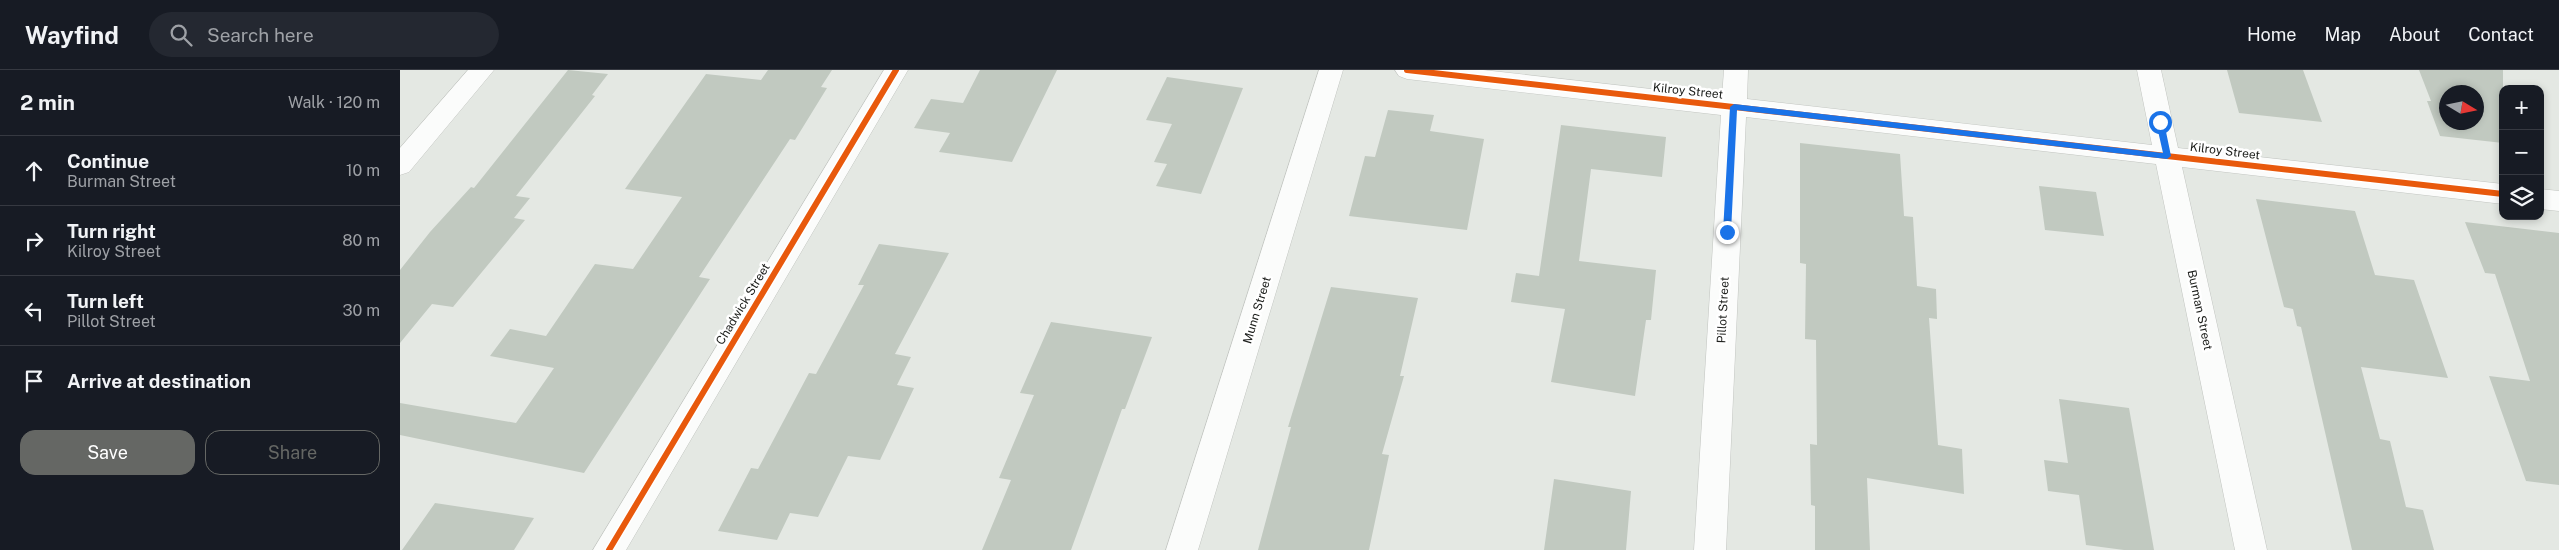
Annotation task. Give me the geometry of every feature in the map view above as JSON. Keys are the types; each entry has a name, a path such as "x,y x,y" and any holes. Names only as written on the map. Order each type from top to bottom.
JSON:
{"street":[{"path":"400,165 482,70"},
{"name":"Chadwick Street","path":"609,550 896,70"},
{"name":"Munn Street","path":"1182,550 1331,70"},
{"name":"Kilroy Street","path":"1407,70 2499,194"},
{"name":"Pillot Street","path":"1710,550 1736,70"},
{"name":"Burman Street","path":"2149,70 2251,550"},
{"path":"2544,199 2559,201"}],"building":[{"path":"568,70 608,74 592,95 595,96 516,196 530,198 514,218 525,220 453,307 432,304 400,343 400,270 430,232 471,187 474,188"},
{"path":"768,70 832,70 821,87 827,88 795,140 790,139 699,277 710,279 584,473 400,435 400,403 516,423 554,368 490,356 510,329 546,336 595,264 633,269 682,197 625,189 706,74 761,80"},
{"path":"980,70 1057,70 1012,162 939,152 950,133 914,128 931,99 963,103"},
{"path":"2227,70 2303,70 2322,122 2239,113"},
{"path":"2419,70 2503,70 2503,85 2499,85 2499,143 2440,136 2427,101 2431,101"},
{"path":"1167,77 1243,88 1201,194 1156,186 1167,164 1154,162 1172,124 1146,120"},
{"path":"1388,110 1434,115 1430,131 1484,139 1467,230 1349,216 1365,156 1375,157"},
{"path":"1561,125 1666,137 1662,177 1591,169 1579,261 1656,270 1651,320 1646,320 1635,396 1551,382 1565,309 1511,302 1516,273 1539,276"},
{"path":"1800,143 1900,154 1904,216 1913,217 1917,286 1936,289 1937,319 1929,318 1938,445 1962,449 1964,494 1867,478 1870,550 1815,550 1815,506 1811,505 1810,444 1817,445 1816,340 1805,339 1806,264 1800,263"},
{"path":"2039,186 2096,192 2104,236 2045,230"},
{"path":"2256,199 2355,211 2375,275 2414,280 2448,378 2361,367 2380,439 2390,441 2406,507 2423,510 2434,550 2352,550 2301,327 2297,326 2293,309 2284,307"},
{"path":"2465,222 2559,233 2559,485 2526,481 2489,376 2530,381 2495,274 2485,273"},
{"path":"879,244 949,253 895,354 911,357 897,385 914,388 880,460 848,456 818,517 790,513 777,540 718,531 751,468 758,469 809,373 816,374 864,285 858,285"},
{"path":"1331,287 1418,298 1400,376 1404,376 1382,454 1389,455 1369,550 1258,550 1291,427 1288,427"},
{"path":"1051,322 1152,337 1125,409 1122,409 1071,550 982,550 1011,480 999,478 1034,395 1020,393"},
{"path":"2059,399 2129,408 2154,550 2124,550 2086,545 2079,495 2048,491 2044,460 2068,463"},
{"path":"1554,479 1631,491 1626,550 1544,550"},
{"path":"435,503 534,518 514,550 402,550"}],"cycle path":[{"path":"609,550 896,70"},
{"path":"1407,70 2499,194"}],"route":[{"path":"1727,232 1734,107 2167,156 2160,122"}]}
